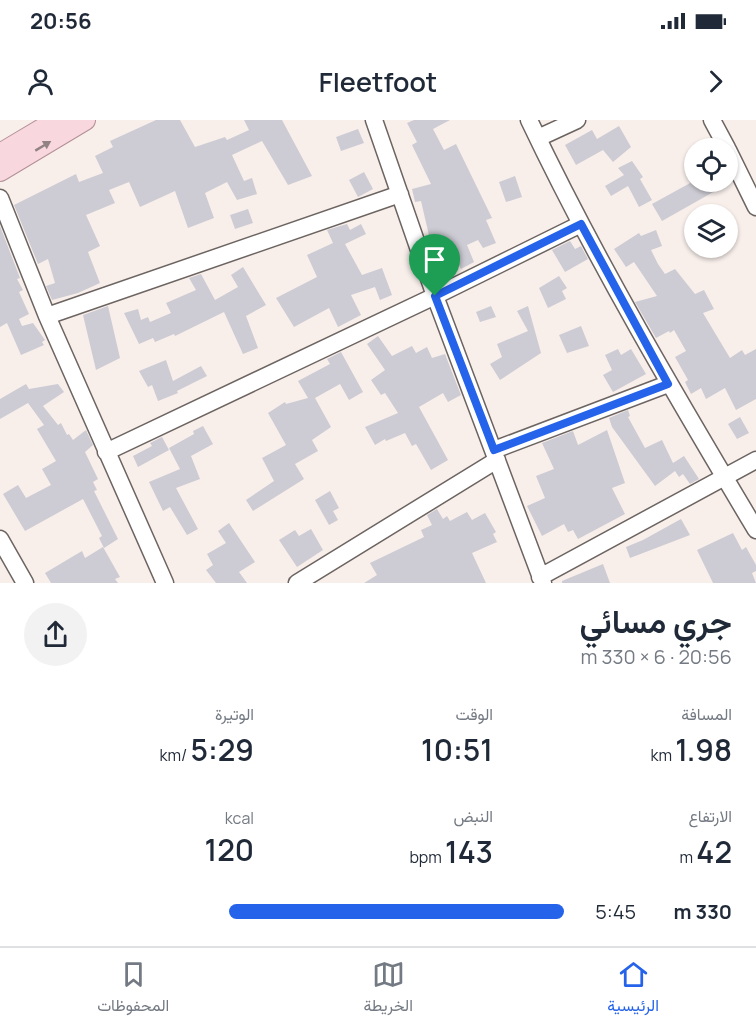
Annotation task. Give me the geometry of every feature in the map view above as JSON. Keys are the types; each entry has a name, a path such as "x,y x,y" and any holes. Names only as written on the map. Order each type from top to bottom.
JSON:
{"main road":[{"path":"0,154 57,120"},
{"path":"0,171 85,120"}],"street":[{"path":"374,120 435,296 541,580 756,460"},
{"path":"529,120 581,224 668,384 756,530"},
{"path":"538,138 577,120"},
{"path":"712,120 721,138"},
{"path":"738,171 756,207"},
{"path":"46,316 400,194"},
{"path":"0,198 46,316 165,583"},
{"path":"106,452 581,224"},
{"path":"297,583 495,455 668,384"},
{"path":"0,539 25,583"}],"building":[{"path":"156,120 180,120 195,147 225,137 227,140 249,130 244,120 282,120 312,176 288,185 262,141 232,155 244,181 252,178 257,194 237,200 227,182 205,193 214,218 188,228 175,191 140,207 129,182 109,190 115,203 86,215 100,246 88,252 100,283 78,293 52,300 46,286 55,283 48,259 38,264 14,205 76,174 79,182 103,173 95,156 113,147 110,141"},
{"path":"414,120 450,120 433,129 444,150 456,144 492,218 486,220 496,243 483,248 478,240 467,245 474,262 461,269 445,240 431,244 421,201 415,202 412,189 431,184 412,145 417,142 407,123"},
{"path":"619,126 631,147 613,162 603,150 576,165 565,145 592,130 597,139"},
{"path":"358,129 364,143 341,151 336,137"},
{"path":"632,161 643,177 640,179 652,200 639,207 628,186 611,196 605,186 624,175 618,168"},
{"path":"364,172 373,189 358,197 349,180"},
{"path":"515,176 522,197 506,202 499,182"},
{"path":"684,186 684,192 713,192 692,204 684,204 684,209 662,221 652,204"},
{"path":"248,209 253,223 235,229 230,215"},
{"path":"347,224 350,230 361,224 366,234 345,244 362,275 382,268 392,295 380,300 375,287 351,295 361,315 338,327 329,308 294,327 276,298 317,277 307,255 333,243 327,230"},
{"path":"0,226 20,278 17,279 23,290 19,292 29,314 19,319 22,326 33,323 45,340 42,342 44,345 21,355 7,323 0,327"},
{"path":"656,230 662,246 651,250 658,264 665,274 675,269 695,294 704,290 714,309 703,313 730,358 742,350 745,355 756,349 756,399 736,410 725,388 706,399 701,388 691,394 685,382 688,380 675,357 686,351 674,330 656,338 635,302 657,296 634,262 626,267 614,249 639,233 641,236"},
{"path":"570,241 575,249 581,246 588,259 565,272 552,250"},
{"path":"243,267 266,305 246,316 258,348 243,354 224,312 175,336 174,334 155,342 153,338 139,344 124,313 138,309 141,320 148,317 150,322 171,313 166,303 196,290 189,278 201,274 215,300 238,287 231,275"},
{"path":"559,276 567,288 562,291 566,299 548,308 539,288"},
{"path":"108,306 120,358 96,370 83,315"},
{"path":"491,306 496,317 480,322 476,312"},
{"path":"528,306 541,353 500,380 490,364 502,357 497,344 528,331 517,311"},
{"path":"581,326 589,346 567,353 559,335"},
{"path":"378,336 392,356 412,346 416,353 427,347 432,358 445,354 461,395 448,402 443,393 419,407 448,460 431,470 416,444 412,446 405,433 386,441 385,439 375,445 365,427 398,413 385,393 381,395 371,380 385,370 367,344"},
{"path":"618,349 621,355 631,349 646,374 613,392 603,375 612,370 605,355"},
{"path":"341,352 363,392 349,400 340,384 315,398 331,427 312,440 318,451 295,464 304,479 253,511 246,500 274,481 262,458 286,445 268,413 285,402 286,404 308,398 298,381 330,364 327,359"},
{"path":"166,360 173,381 201,366 207,376 177,391 178,393 158,401 152,385 148,387 139,371"},
{"path":"26,384 29,389 58,384 64,392 43,406 58,425 61,423 67,435 69,434 73,440 86,430 93,445 85,452 98,479 93,482 97,490 94,491 118,539 104,548 99,538 102,536 83,499 25,531 3,494 18,485 26,498 51,485 42,469 56,461 37,429 44,425 28,403 0,419 0,399"},
{"path":"628,410 630,416 628,417 645,448 662,440 673,463 684,456 699,479 690,484 683,474 679,477 675,471 655,486 612,427 609,418"},
{"path":"740,417 749,433 737,439 728,424"},
{"path":"203,426 213,444 191,456 200,479 176,488 198,529 187,535 170,507 163,511 149,482 180,469 169,448 194,434 193,431"},
{"path":"607,430 625,483 612,488 625,514 578,539 573,530 568,532 564,524 542,536 527,506 545,498 536,476 554,469 542,443 573,431 578,445"},
{"path":"162,437 169,450 138,467 133,456 152,446 150,443"},
{"path":"330,491 339,508 333,511 338,520 329,525 315,500"},
{"path":"437,509 443,519 447,516 450,521 467,512 472,520 485,513 496,532 493,534 497,542 472,553 486,583 364,583 377,575 370,563 424,537 421,530 432,525 427,515"},
{"path":"681,519 690,535 630,558 626,547"},
{"path":"229,523 255,562 239,572 247,583 216,583 206,570 213,565 207,554 226,543 218,531"},
{"path":"311,529 323,550 297,567 279,540 295,530 299,536"},
{"path":"733,533 742,550 746,547 756,565 756,571 752,573 756,583 713,583 697,550"},
{"path":"103,547 120,577 115,579 118,583 51,583 45,573 82,551 85,558"},
{"path":"603,564 610,583 562,583 562,581"}],"route":[{"path":"581,224 668,384 494,450 435,296 581,224"}]}
